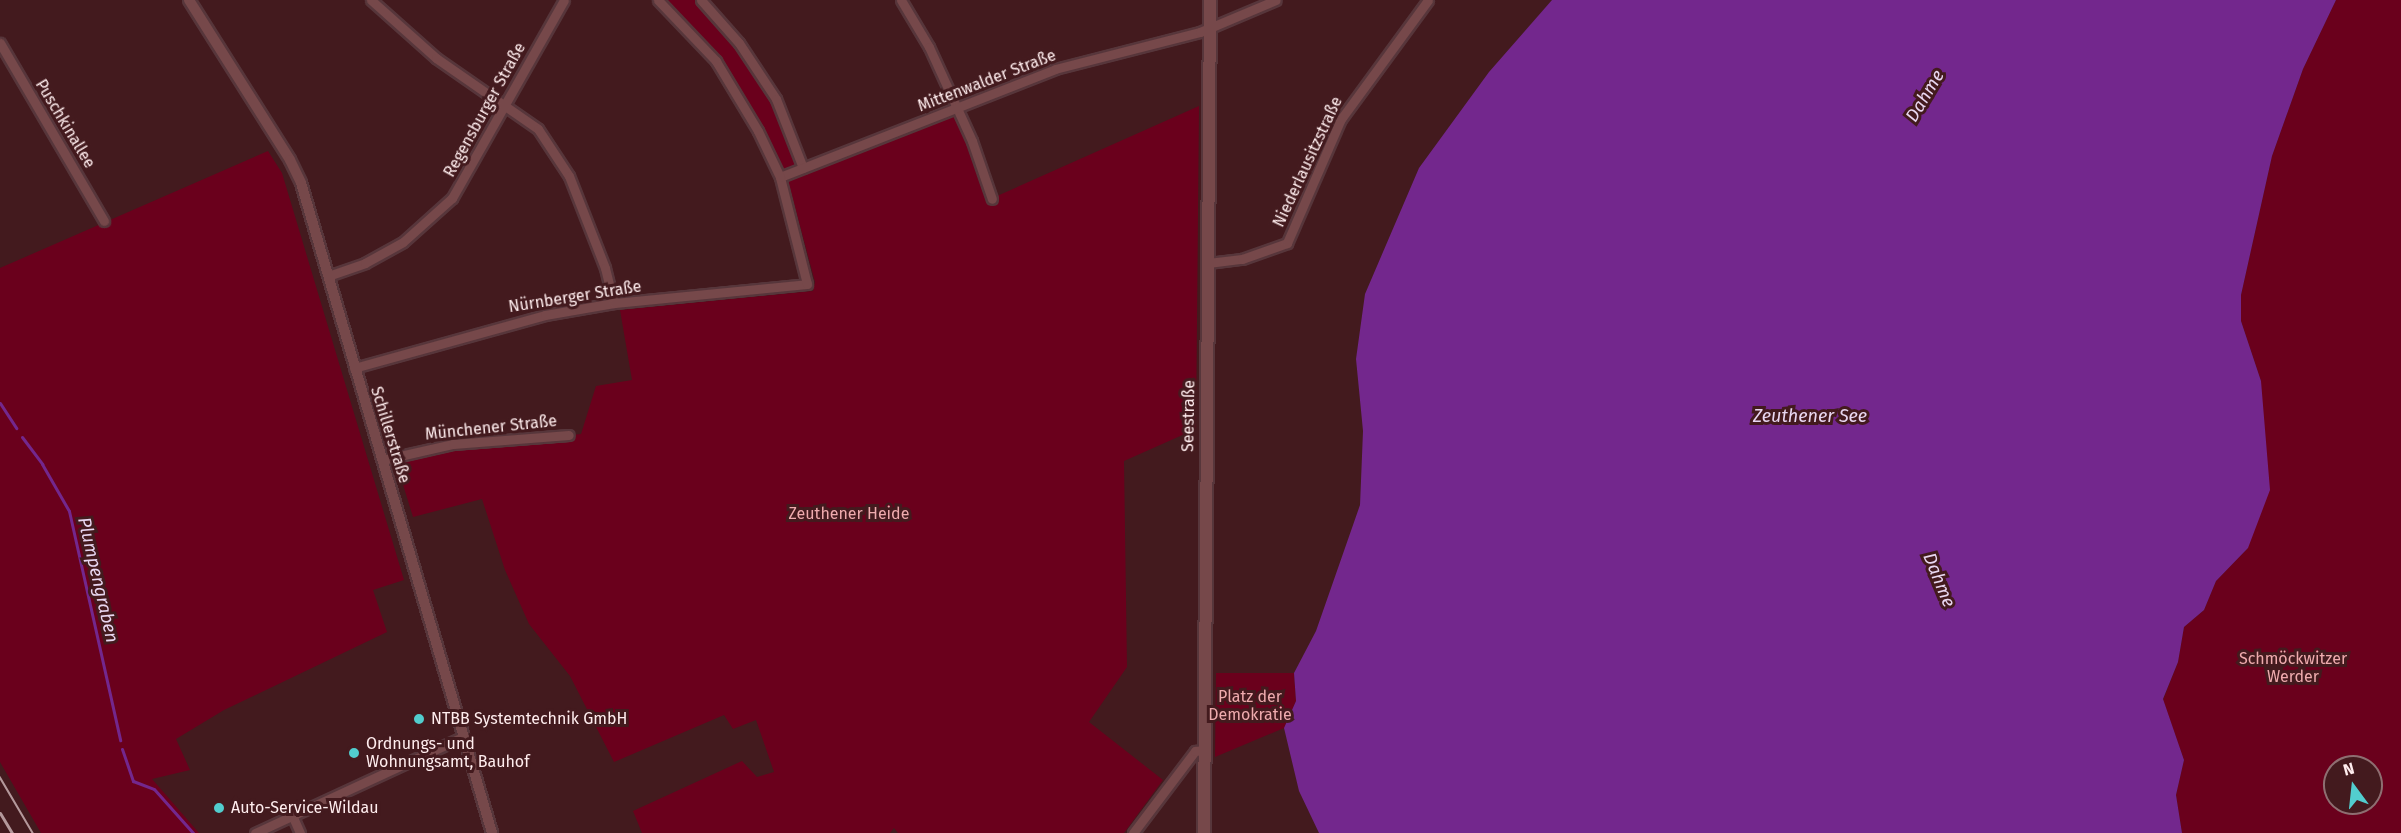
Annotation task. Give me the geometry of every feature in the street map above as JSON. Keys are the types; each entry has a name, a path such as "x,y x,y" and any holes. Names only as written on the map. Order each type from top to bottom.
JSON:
{"main road":[{"name":"Seestraße","path":"1204,833 1209,0"}],"street":[{"name":"Schillerstraße","path":"189,0 280,145 301,183 492,833"},
{"path":"371,0 436,58 507,104 538,129 569,176 603,261 614,303"},
{"name":"Regensburger Straße","path":"327,276 386,252 433,217 464,180 564,0"},
{"path":"658,0 690,30 735,89 780,177"},
{"path":"701,0 739,44 776,99 803,168"},
{"path":"901,0 929,47 957,108 992,199"},
{"name":"Mittenwalder Straße","path":"780,177 1055,69 1209,28 1276,0"},
{"name":"Niederlausitzstraße","path":"1208,263 1242,259 1287,243 1341,119 1428,0"},
{"name":"Puschkinallee","path":"0,43 104,221"},
{"name":"Nürnberger Straße","path":"354,368 494,326 614,303 807,284 780,177"},
{"name":"Münchener Straße","path":"382,460 453,444 569,435"},
{"path":"255,833 463,737"},
{"path":"1133,833 1195,751 1204,750"},
{"path":"292,815 300,833"}],"green space":[{"path":"663,0 696,0 730,39 773,102 797,165 782,170 754,112 731,77 690,25"},
{"name":"Schmöckwitzer Werder","path":"2336,0 2401,0 2401,833 2182,833 2176,795 2184,760 2163,700 2178,662 2184,627 2204,610 2216,581 2248,548 2261,381 2241,321 2241,295 2272,156 2303,69"},
{"name":"Zeuthener Heide","path":"1199,106 1196,429 1124,461 1127,667 1089,722 1163,780 1124,833 898,833 894,828 890,833 642,833 633,811 742,761 757,777 774,772 756,720 733,729 724,715 614,762 570,676 529,624 505,570 482,499 413,517 396,462 443,450 581,434 596,386 632,380 620,310 813,291 815,282 788,181 956,115 988,200"},
{"path":"268,151 282,173 404,580 373,590 387,632 224,710 176,739 190,770 152,779 199,833 41,833 0,762 0,268"},
{"name":"Platz der Demokratie","path":"1216,673 1294,673 1296,701 1284,728 1215,757"}],"water":[{"name":"Zeuthener See","path":"1552,0 2336,0 2303,69 2272,156 2241,295 2241,321 2261,381 2270,490 2248,548 2216,581 2204,610 2184,627 2178,662 2163,699 2184,760 2176,795 2182,833 1319,833 1299,791 1284,728 1296,701 1294,673 1316,631 1360,505 1363,431 1356,359 1365,294 1419,168 1489,72"}],"waterway":[{"name":"Plumpengraben","path":"0,403 16,428"},
{"name":"Plumpengraben","path":"22,437 42,464 69,511 120,740"},
{"name":"Plumpengraben","path":"122,749 133,781 154,789 193,833"}],"tram line":[{"path":"0,777 33,833"}],"railway":[{"path":"0,813 12,833"}],"place":[{"name":"NTBB Systemtechnik GmbH","path":"419,719"},
{"name":"Ordnungs- und Wohnungsamt, Bauhof","path":"354,753"},
{"name":"Auto-Service-Wildau","path":"219,808"}],"water label":[{"name":"Dahme","path":"1925,96"},
{"name":"Dahme","path":"1939,580"}]}
